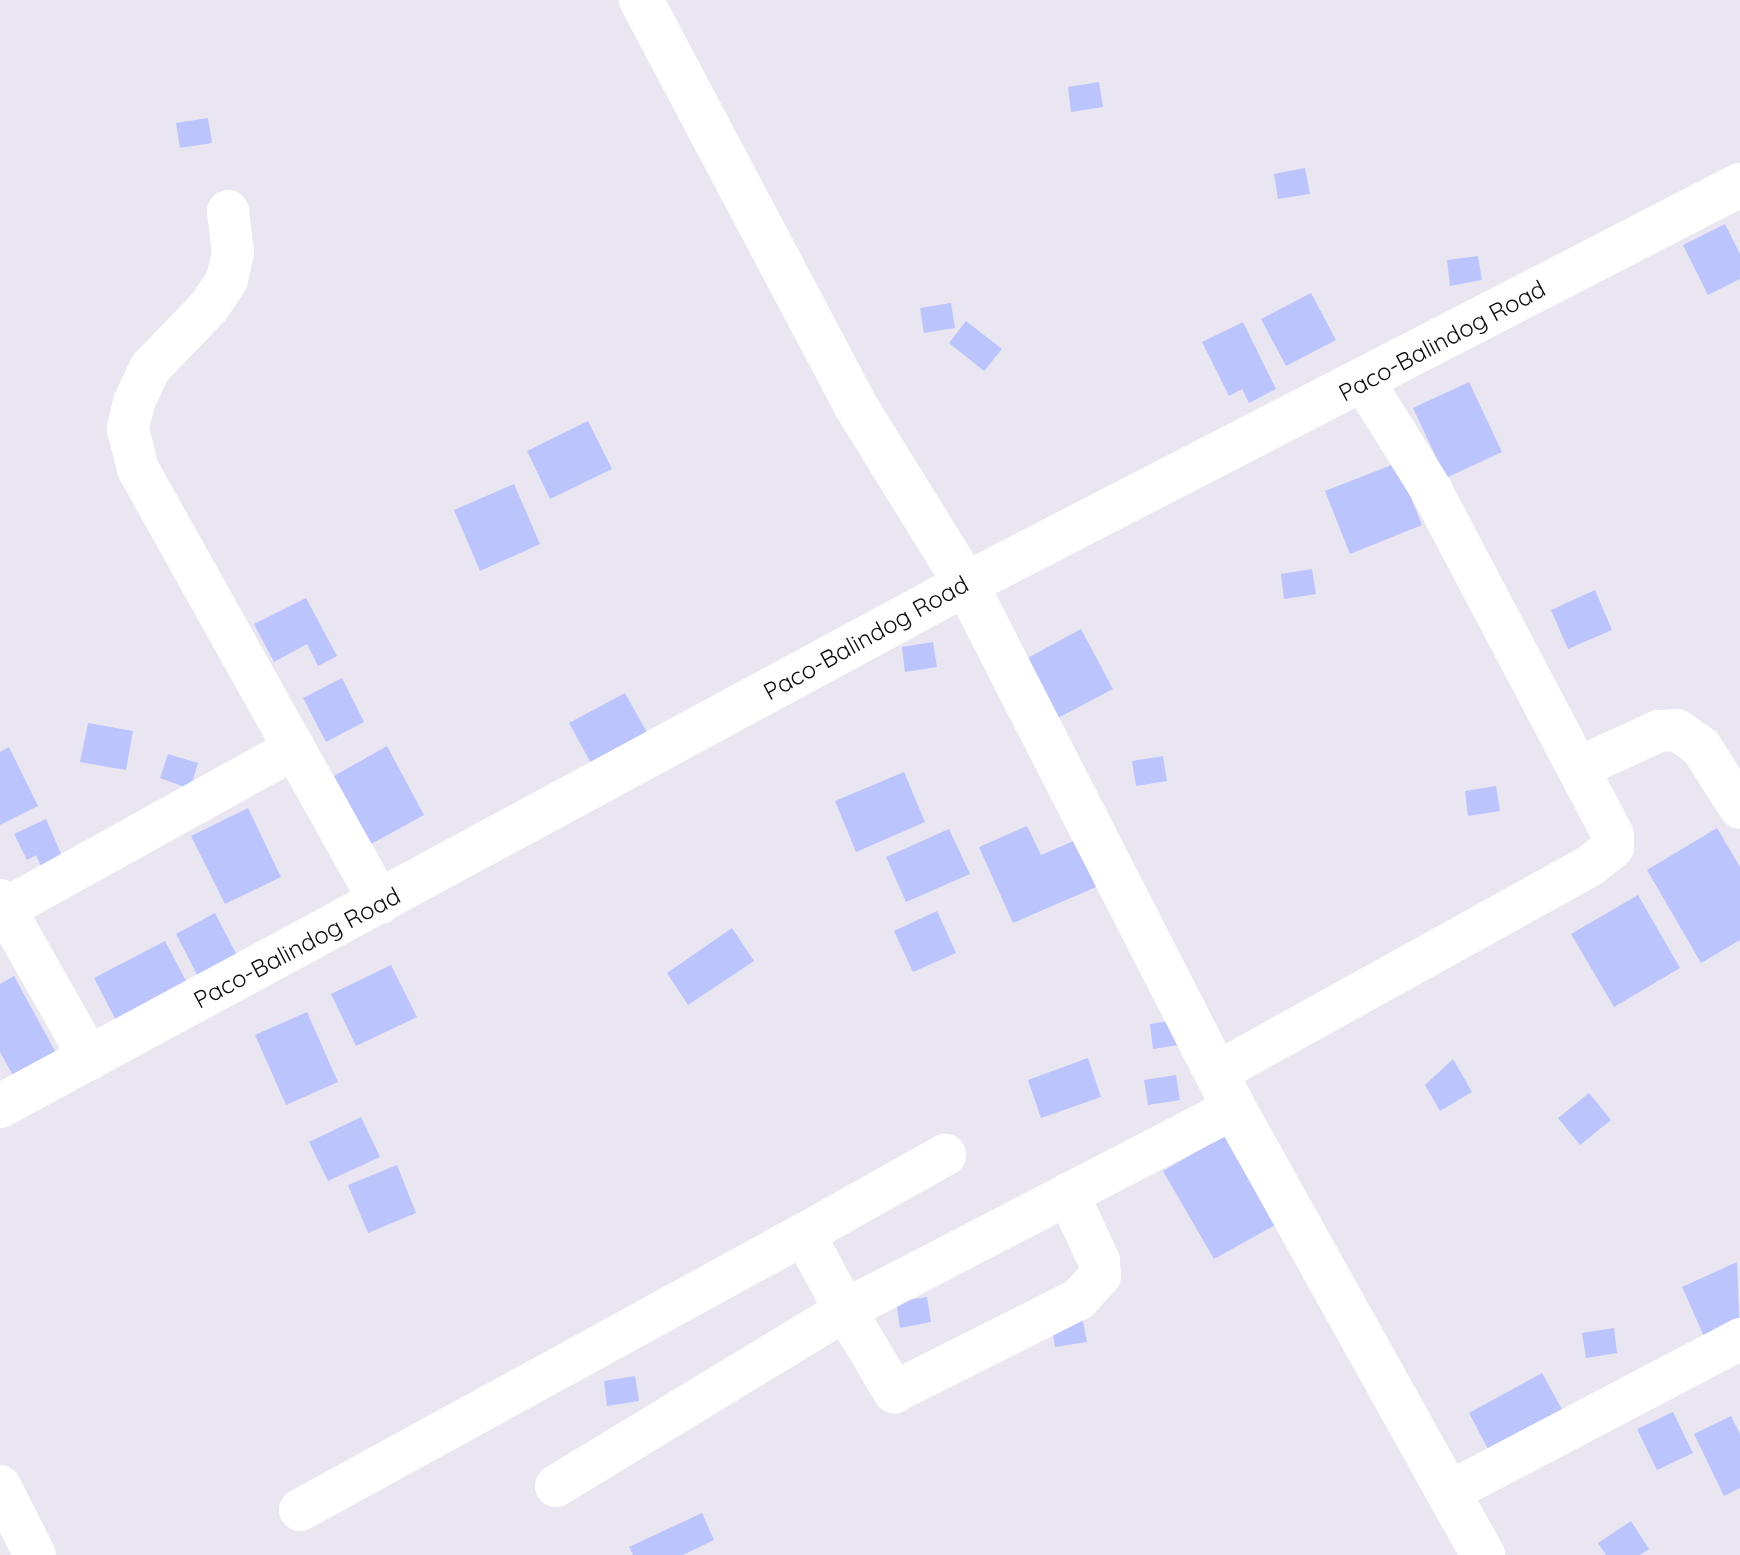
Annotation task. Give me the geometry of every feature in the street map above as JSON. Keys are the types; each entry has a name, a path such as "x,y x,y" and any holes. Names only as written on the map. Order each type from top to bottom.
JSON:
{"street":[{"path":"641,0 854,403 966,584 1225,1090 1451,1491 1483,1555"},
{"name":"Paco-Balindog Road","path":"0,1106 381,903 966,584 1364,382 1740,185"},
{"path":"228,211 233,253 227,280 208,308 150,368 128,429 138,469 381,903"},
{"path":"556,1486 845,1310 1068,1194 1225,1090 1607,855 1613,835 1432,491 1364,382"},
{"path":"1578,768 1659,731 1677,730 1701,747 1740,808"},
{"path":"90,1059 2,904 294,749"},
{"path":"300,1510 945,1155"},
{"path":"804,1234 894,1392 1065,1306 1100,1276 1099,1261 1068,1194"},
{"path":"1451,1491 1740,1339"},
{"path":"0,1486 35,1555"}],"building":[{"path":"1099,82 1103,107 1071,112 1068,87"},
{"path":"208,118 212,143 180,148 176,123"},
{"path":"1305,168 1310,194 1278,199 1274,174"},
{"path":"1725,224 1740,254 1740,279 1708,295 1683,245"},
{"path":"1478,256 1482,280 1450,286 1447,260"},
{"path":"1311,293 1336,340 1286,366 1261,319"},
{"path":"951,303 955,328 924,333 920,308"},
{"path":"966,321 1002,349 984,371 949,343"},
{"path":"1243,322 1276,389 1249,403 1242,389 1229,396 1202,342"},
{"path":"1469,382 1502,452 1446,478 1413,408"},
{"path":"588,421 612,469 550,499 527,451"},
{"path":"1397,463 1422,525 1350,554 1325,491"},
{"path":"514,484 540,544 480,571 454,510"},
{"path":"1312,569 1316,594 1284,599 1281,574"},
{"path":"1595,590 1612,630 1568,649 1551,610"},
{"path":"306,598 337,656 318,666 307,644 274,662 254,624"},
{"path":"1081,629 1113,689 1056,719 1024,660"},
{"path":"933,642 937,667 905,672 902,647"},
{"path":"342,678 364,722 326,742 303,698"},
{"path":"625,693 654,745 598,776 569,723"},
{"path":"88,723 133,731 126,770 80,762"},
{"path":"387,746 424,815 371,844 334,776"},
{"path":"9,747 38,806 0,825 0,752"},
{"path":"168,754 198,763 190,789 160,778"},
{"path":"1163,756 1167,781 1136,786 1132,761"},
{"path":"904,772 925,822 856,852 835,801"},
{"path":"1496,786 1500,811 1468,816 1465,791"},
{"path":"248,808 281,877 225,904 191,836"},
{"path":"46,819 69,872 48,882 36,855 27,860 14,834"},
{"path":"1027,826 1041,855 1076,840 1096,887 1013,923 979,847"},
{"path":"1717,828 1740,867 1740,940 1701,963 1647,870"},
{"path":"949,829 970,874 906,902 886,857"},
{"path":"1638,895 1680,968 1614,1007 1571,934"},
{"path":"937,911 956,953 913,972 894,931"},
{"path":"215,913 244,969 205,990 176,934"},
{"path":"732,928 754,961 688,1005 667,973"},
{"path":"165,941 192,992 121,1030 94,978"},
{"path":"391,965 417,1017 356,1046 331,994"},
{"path":"14,976 56,1053 14,1077 0,1052 0,984"},
{"path":"307,1012 338,1082 286,1105 255,1035"},
{"path":"1181,1019 1185,1044 1153,1049 1150,1024"},
{"path":"1088,1058 1101,1097 1041,1118 1028,1080"},
{"path":"1453,1059 1472,1092 1440,1111 1425,1085"},
{"path":"1176,1075 1180,1100 1148,1105 1144,1080"},
{"path":"1589,1093 1611,1120 1580,1145 1558,1118"},
{"path":"361,1117 380,1157 328,1181 309,1142"},
{"path":"1224,1136 1275,1225 1214,1259 1163,1171"},
{"path":"397,1165 416,1213 368,1233 348,1185"},
{"path":"1737,1262 1740,1336 1710,1350 1682,1287"},
{"path":"927,1297 931,1322 900,1328 896,1302"},
{"path":"1082,1317 1087,1342 1055,1347 1051,1322"},
{"path":"1614,1328 1617,1353 1586,1358 1582,1333"},
{"path":"1542,1373 1570,1424 1496,1464 1469,1413"},
{"path":"635,1376 639,1401 607,1406 604,1381"},
{"path":"1673,1412 1693,1453 1657,1470 1637,1429"},
{"path":"1731,1416 1740,1434 1740,1488 1724,1496 1694,1434"},
{"path":"702,1513 714,1540 683,1555 633,1555 629,1547"},
{"path":"1631,1521 1649,1549 1640,1555 1606,1555 1598,1543"}]}
